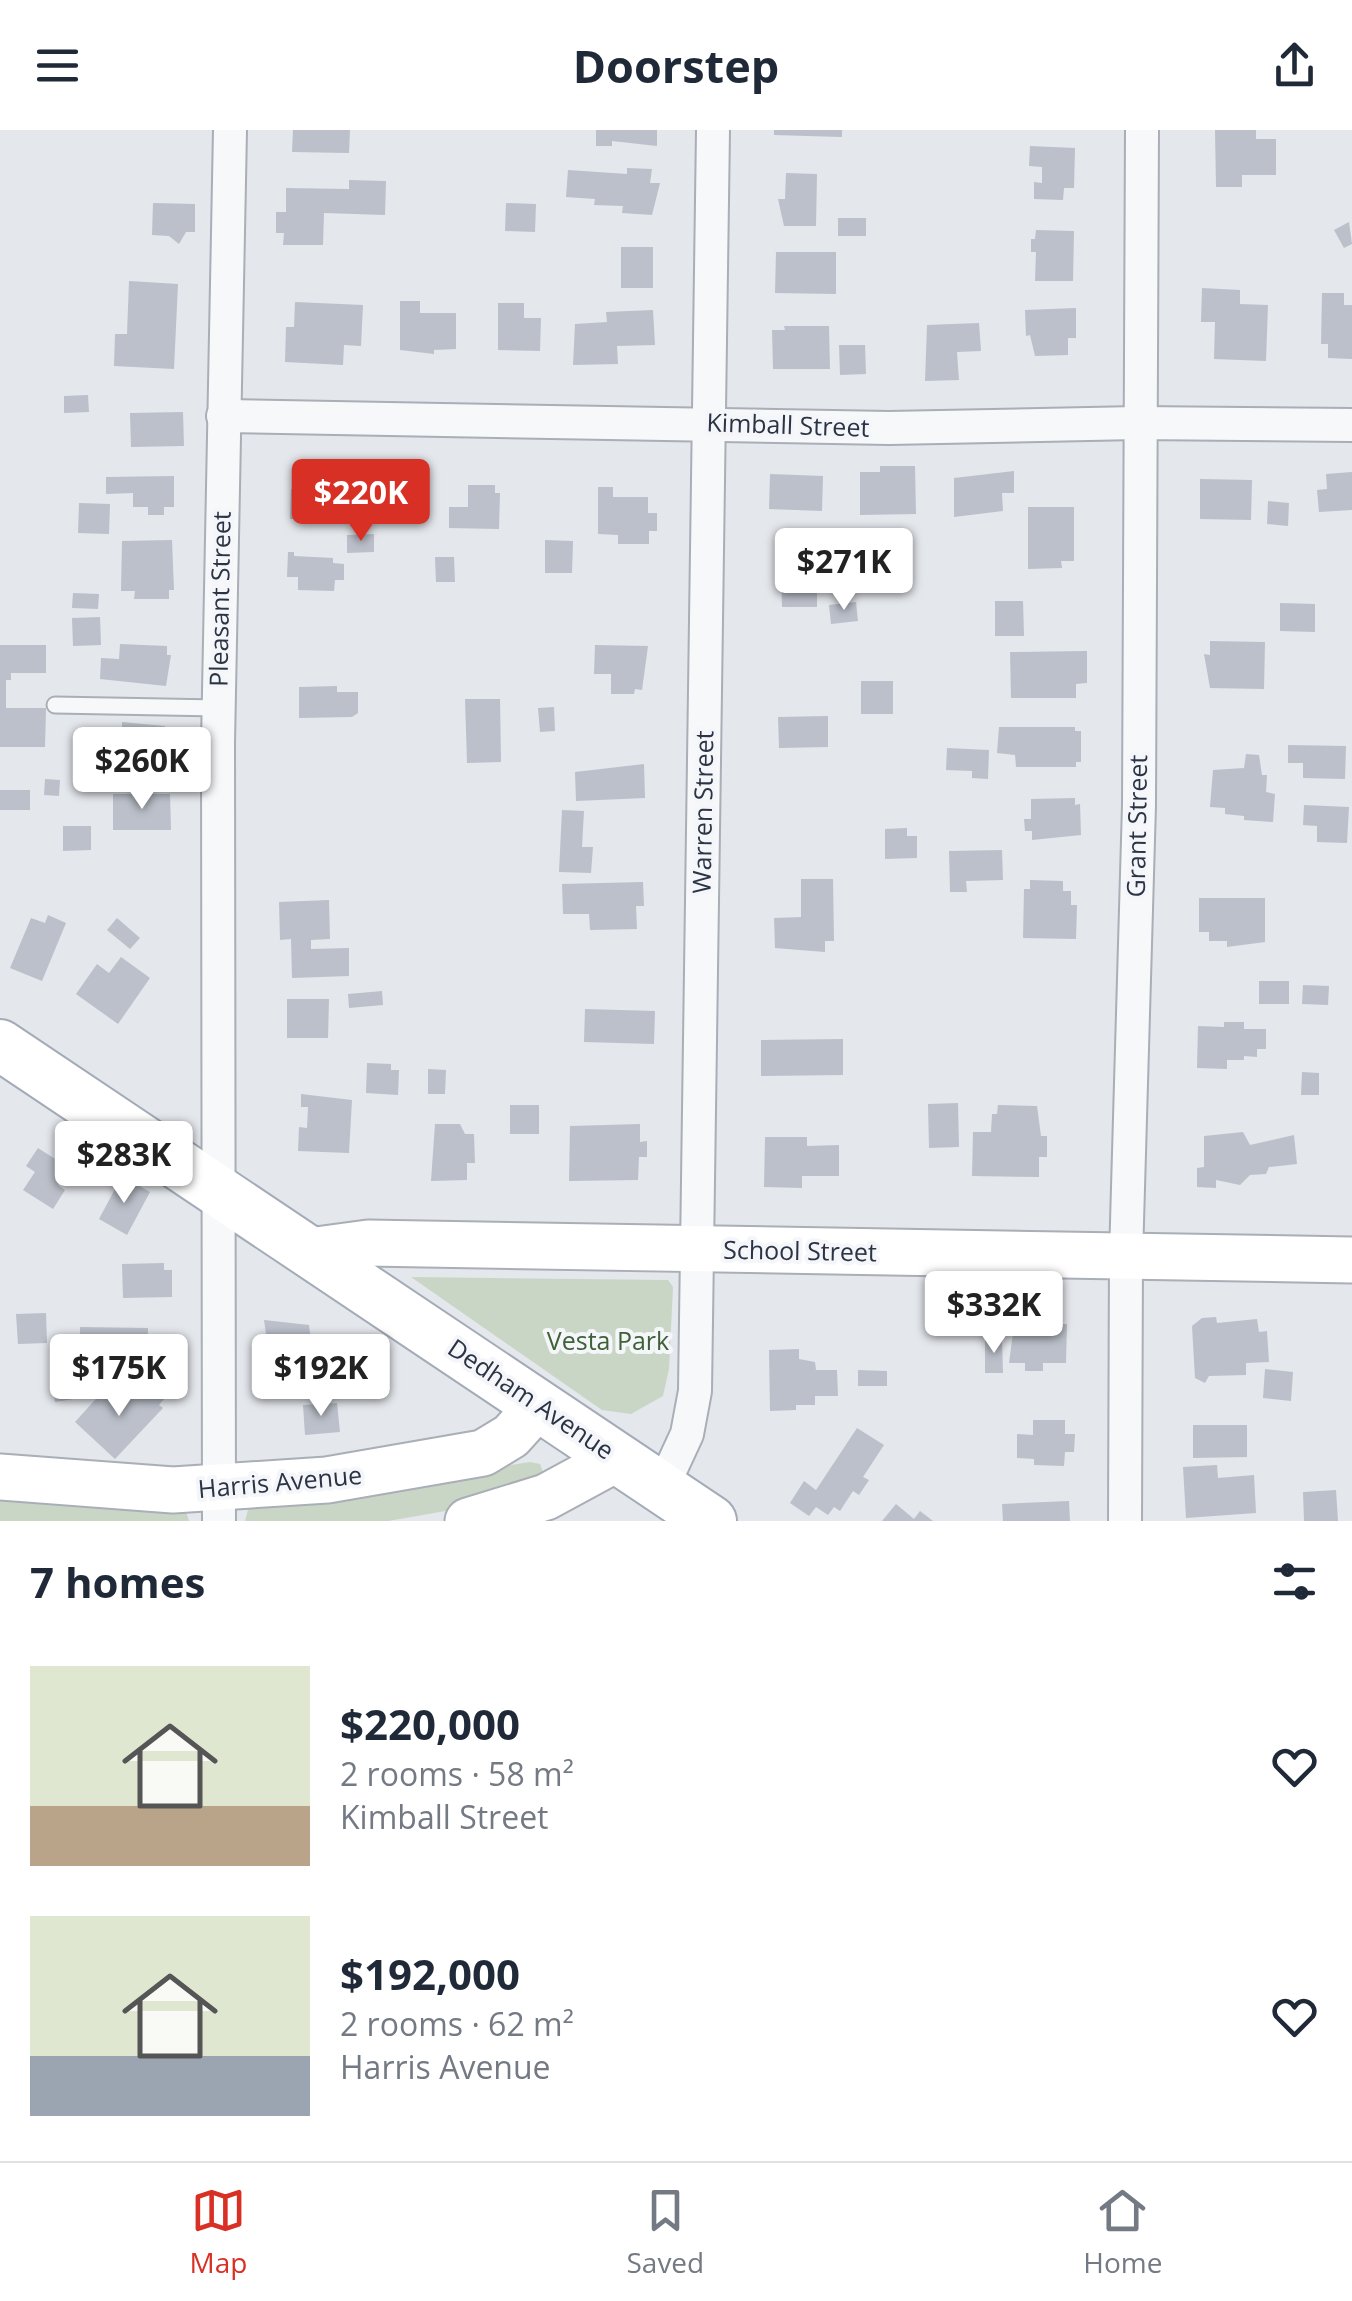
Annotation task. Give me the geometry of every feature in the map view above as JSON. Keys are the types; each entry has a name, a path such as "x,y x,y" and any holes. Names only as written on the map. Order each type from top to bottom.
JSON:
{"main road":[{"name":"Dedham Avenue","path":"0,1045 712,1521"}],"street":[{"name":"Pleasant Street","path":"219,1505 218,708 230,130"},
{"name":"Warren Street","path":"662,1488 692,1414 713,130"},
{"name":"Grant Street","path":"1125,1521 1126,1257 1139,805 1142,130"},
{"name":"Kimball Street","path":"223,416 888,428 1138,423 1352,425"},
{"name":"School Street","path":"309,1250 368,1244 1352,1260"},
{"name":"Harris Avenue","path":"0,1477 219,1505 454,1461 495,1448 539,1405"},
{"path":"468,1521 546,1498 618,1458"}],"lane":[{"path":"55,705 218,708"}],"green space":[{"name":"Vesta Park","path":"411,1277 668,1280 673,1287 669,1369 663,1396 631,1414 602,1410"},
{"path":"530,1462 540,1464 544,1475 463,1508 388,1521 245,1521 249,1506"},
{"path":"0,1488 186,1511 189,1521 0,1521"}],"building":[{"path":"293,130 350,130 349,153 292,152"},
{"path":"596,130 657,130 657,146 612,141 612,146 596,146"},
{"path":"774,130 842,130 842,137 774,135"},
{"path":"1215,130 1256,130 1256,139 1276,139 1276,175 1242,175 1242,187 1216,187"},
{"path":"1030,146 1075,148 1074,188 1064,188 1063,200 1034,199 1034,182 1042,183 1042,167 1029,166"},
{"path":"627,168 652,169 650,183 660,183 652,215 622,213 623,206 594,205 595,199 566,197 568,170 627,174"},
{"path":"786,173 817,174 816,226 784,226 778,199 785,199"},
{"path":"349,180 386,181 385,215 324,213 323,245 283,245 284,233 276,233 276,212 286,212 286,188 349,189"},
{"path":"153,203 195,204 195,232 186,232 179,244 169,236 152,235"},
{"path":"506,203 536,204 535,232 505,231"},
{"path":"838,218 866,218 866,236 838,236"},
{"path":"1349,222 1352,244 1344,248 1334,230"},
{"path":"1036,230 1074,231 1073,281 1035,281 1036,252 1031,252 1031,239 1035,239"},
{"path":"621,247 653,247 653,288 621,288"},
{"path":"776,252 836,252 836,294 775,293"},
{"path":"129,281 178,284 174,369 114,366 115,334 127,334"},
{"path":"1202,288 1240,290 1240,304 1268,305 1266,361 1214,359 1215,322 1201,322"},
{"path":"1322,293 1344,293 1344,305 1352,305 1352,359 1328,358 1328,344 1321,344"},
{"path":"400,301 420,301 420,313 456,313 456,349 434,350 434,354 400,350"},
{"path":"295,302 363,305 361,346 344,345 343,365 285,362 286,327 294,327"},
{"path":"498,303 524,303 524,318 541,318 540,351 498,350"},
{"path":"1076,308 1076,338 1068,338 1068,355 1035,356 1030,335 1026,336 1025,310"},
{"path":"653,310 655,345 617,346 618,364 573,365 575,324 607,322 606,312"},
{"path":"979,323 981,351 957,352 959,380 925,381 927,325"},
{"path":"784,326 829,326 830,369 773,369 772,330 785,330"},
{"path":"839,345 865,345 866,374 840,375"},
{"path":"88,395 89,412 64,413 64,396"},
{"path":"183,412 184,446 131,447 130,413"},
{"path":"880,466 915,466 916,514 860,515 860,472 880,472"},
{"path":"1014,471 1014,493 1002,493 1003,511 954,517 954,478"},
{"path":"1352,472 1352,510 1319,512 1317,490 1327,489 1326,474"},
{"path":"770,474 823,476 822,511 769,509"},
{"path":"174,476 174,507 164,507 164,515 148,515 148,507 133,507 133,493 106,494 106,477"},
{"path":"1200,479 1252,480 1251,520 1200,519"},
{"path":"468,485 495,485 495,493 500,493 499,529 449,528 449,507 468,507"},
{"path":"598,487 613,487 613,497 648,497 648,513 657,513 657,531 649,531 649,544 618,544 618,535 598,534"},
{"path":"407,488 408,515 381,517 380,489"},
{"path":"291,489 338,490 338,495 353,495 357,501 357,521 290,519"},
{"path":"1268,501 1289,503 1288,526 1267,524"},
{"path":"79,503 110,504 109,534 78,533"},
{"path":"1028,507 1074,507 1074,561 1061,561 1062,568 1028,569"},
{"path":"374,534 374,552 347,553 347,535"},
{"path":"851,535 853,556 817,559 816,537"},
{"path":"172,540 174,590 169,590 169,599 134,599 135,591 121,591 122,541"},
{"path":"545,540 573,541 572,573 545,573"},
{"path":"288,552 294,552 294,556 333,558 333,563 344,564 344,580 335,580 334,591 298,590 298,577 287,577"},
{"path":"435,557 454,557 455,582 436,582"},
{"path":"817,568 817,607 782,607 781,569"},
{"path":"73,593 99,594 98,609 72,608"},
{"path":"995,601 1023,601 1024,636 995,636"},
{"path":"856,602 858,621 831,624 829,605"},
{"path":"1280,603 1315,604 1315,632 1280,631"},
{"path":"100,617 101,645 73,646 72,618"},
{"path":"1210,641 1265,642 1264,689 1210,688 1204,654 1210,655"},
{"path":"120,644 167,646 167,655 171,655 166,686 100,679 101,658 119,659"},
{"path":"0,645 46,645 46,673 11,673 11,680 6,680 6,708 46,708 45,747 0,747"},
{"path":"595,645 648,646 642,690 611,694 611,674 594,674"},
{"path":"1087,651 1087,683 1076,684 1076,698 1011,698 1010,652"},
{"path":"861,681 893,681 893,714 861,714"},
{"path":"337,686 337,692 358,692 358,713 352,717 299,718 299,687"},
{"path":"465,699 500,699 501,762 467,763"},
{"path":"554,707 555,731 540,732 538,708"},
{"path":"828,716 828,747 779,748 778,717"},
{"path":"122,722 165,726 165,731 170,731 170,752 151,753 151,763 120,763 120,752 98,752 98,732 122,732"},
{"path":"999,727 1075,727 1075,731 1081,731 1081,762 1076,762 1076,767 1016,767 1015,755 997,753"},
{"path":"1288,745 1346,746 1345,779 1303,778 1303,763 1288,763"},
{"path":"947,748 989,750 988,779 972,778 972,771 946,770"},
{"path":"1246,754 1259,755 1262,775 1267,775 1266,792 1275,794 1273,822 1244,820 1244,816 1225,814 1225,808 1210,807 1213,770 1244,768"},
{"path":"644,764 645,798 576,801 575,772"},
{"path":"45,779 60,780 59,796 44,795"},
{"path":"0,790 30,790 30,810 0,810"},
{"path":"113,794 170,794 171,830 113,830"},
{"path":"1075,798 1075,805 1080,804 1081,835 1032,840 1032,831 1025,831 1024,819 1031,819 1031,799"},
{"path":"1304,805 1349,807 1347,843 1317,842 1317,826 1303,825"},
{"path":"562,810 584,811 582,847 593,847 591,873 559,872"},
{"path":"63,826 91,826 91,850 63,851"},
{"path":"907,828 907,836 917,836 917,858 885,859 885,829"},
{"path":"1002,850 1003,880 966,881 967,892 950,892 949,851"},
{"path":"801,879 833,879 834,941 825,941 825,952 775,948 774,918 801,917"},
{"path":"1030,880 1063,881 1063,891 1071,891 1071,905 1077,905 1076,939 1023,938 1024,889 1030,889"},
{"path":"643,882 644,906 636,906 637,929 590,930 589,914 563,914 562,884"},
{"path":"1199,898 1265,898 1265,942 1227,947 1227,941 1209,941 1209,932 1199,932"},
{"path":"329,900 330,939 311,940 311,949 349,948 349,976 292,978 291,939 280,940 279,902"},
{"path":"48,915 66,923 42,981 10,968 31,918 45,923"},
{"path":"117,918 140,938 130,949 107,930"},
{"path":"121,957 150,978 118,1024 76,994 97,964 109,973"},
{"path":"1259,981 1289,981 1289,1004 1259,1004"},
{"path":"1303,985 1329,986 1328,1005 1302,1004"},
{"path":"382,991 383,1005 349,1008 348,994"},
{"path":"287,999 329,999 328,1038 287,1038"},
{"path":"585,1009 655,1011 654,1044 584,1042"},
{"path":"1224,1022 1244,1022 1244,1029 1266,1029 1266,1049 1257,1049 1257,1057 1227,1060 1227,1069 1197,1068 1198,1026 1224,1027"},
{"path":"843,1039 843,1075 761,1076 761,1040"},
{"path":"367,1063 391,1064 391,1070 399,1070 398,1095 366,1093"},
{"path":"428,1069 446,1070 445,1094 428,1094"},
{"path":"1302,1072 1319,1073 1319,1095 1301,1095"},
{"path":"301,1094 352,1100 349,1153 298,1151 299,1127 307,1128 308,1107 301,1107"},
{"path":"958,1103 959,1147 929,1148 928,1104"},
{"path":"510,1105 539,1105 539,1134 510,1134"},
{"path":"998,1105 1037,1106 1041,1136 1047,1136 1047,1157 1039,1157 1039,1177 972,1176 973,1132 991,1132 992,1114 997,1114"},
{"path":"435,1124 460,1124 465,1134 474,1134 475,1163 467,1163 467,1180 431,1181"},
{"path":"640,1124 640,1142 647,1141 647,1157 639,1157 638,1180 569,1181 570,1126"},
{"path":"1243,1132 1250,1145 1294,1135 1297,1164 1269,1167 1266,1174 1250,1175 1240,1185 1216,1180 1216,1188 1197,1187 1197,1168 1204,1167 1204,1136"},
{"path":"765,1137 807,1137 807,1146 839,1145 839,1176 802,1176 802,1188 764,1187"},
{"path":"38,1148 69,1168 58,1185 65,1190 53,1209 23,1190 35,1172 26,1166"},
{"path":"122,1176 150,1192 127,1235 99,1219"},
{"path":"164,1263 164,1270 172,1270 172,1297 123,1298 122,1264"},
{"path":"46,1313 47,1343 18,1344 16,1314"},
{"path":"1216,1317 1217,1323 1257,1319 1259,1332 1267,1331 1269,1362 1246,1363 1246,1375 1209,1376 1205,1383 1195,1378 1192,1326 1202,1318"},
{"path":"264,1320 309,1325 314,1368 300,1368 300,1388 274,1388"},
{"path":"1067,1324 1066,1363 1043,1363 1043,1371 1025,1371 1025,1363 1009,1363 1014,1325"},
{"path":"80,1327 148,1328 147,1357 66,1363 66,1335 80,1335"},
{"path":"985,1339 1002,1339 1003,1373 985,1373"},
{"path":"799,1349 799,1359 815,1362 816,1370 837,1370 838,1396 815,1396 815,1405 770,1411 769,1350"},
{"path":"1265,1369 1293,1372 1291,1401 1263,1398"},
{"path":"858,1370 887,1371 887,1386 858,1386"},
{"path":"70,1374 73,1399 55,1402 51,1376"},
{"path":"135,1384 151,1399 157,1393 164,1399 159,1405 163,1408 115,1459 75,1422 104,1390 118,1403"},
{"path":"337,1403 340,1432 305,1435 303,1405"},
{"path":"1033,1420 1065,1420 1065,1434 1075,1434 1074,1452 1065,1452 1064,1466 1034,1465 1034,1459 1017,1458 1017,1434 1033,1435"},
{"path":"1193,1425 1247,1425 1247,1457 1193,1458"},
{"path":"857,1428 884,1445 863,1477 869,1480 859,1495 853,1491 840,1511 834,1507 828,1515 816,1507 809,1516 790,1503 804,1481 816,1490"},
{"path":"1217,1465 1218,1478 1254,1475 1256,1513 1186,1518 1183,1467"},
{"path":"1336,1490 1338,1521 1304,1521 1303,1492"},
{"path":"1069,1501 1070,1521 1003,1521 1002,1504"},
{"path":"896,1504 914,1519 920,1511 933,1521 882,1521"}]}
